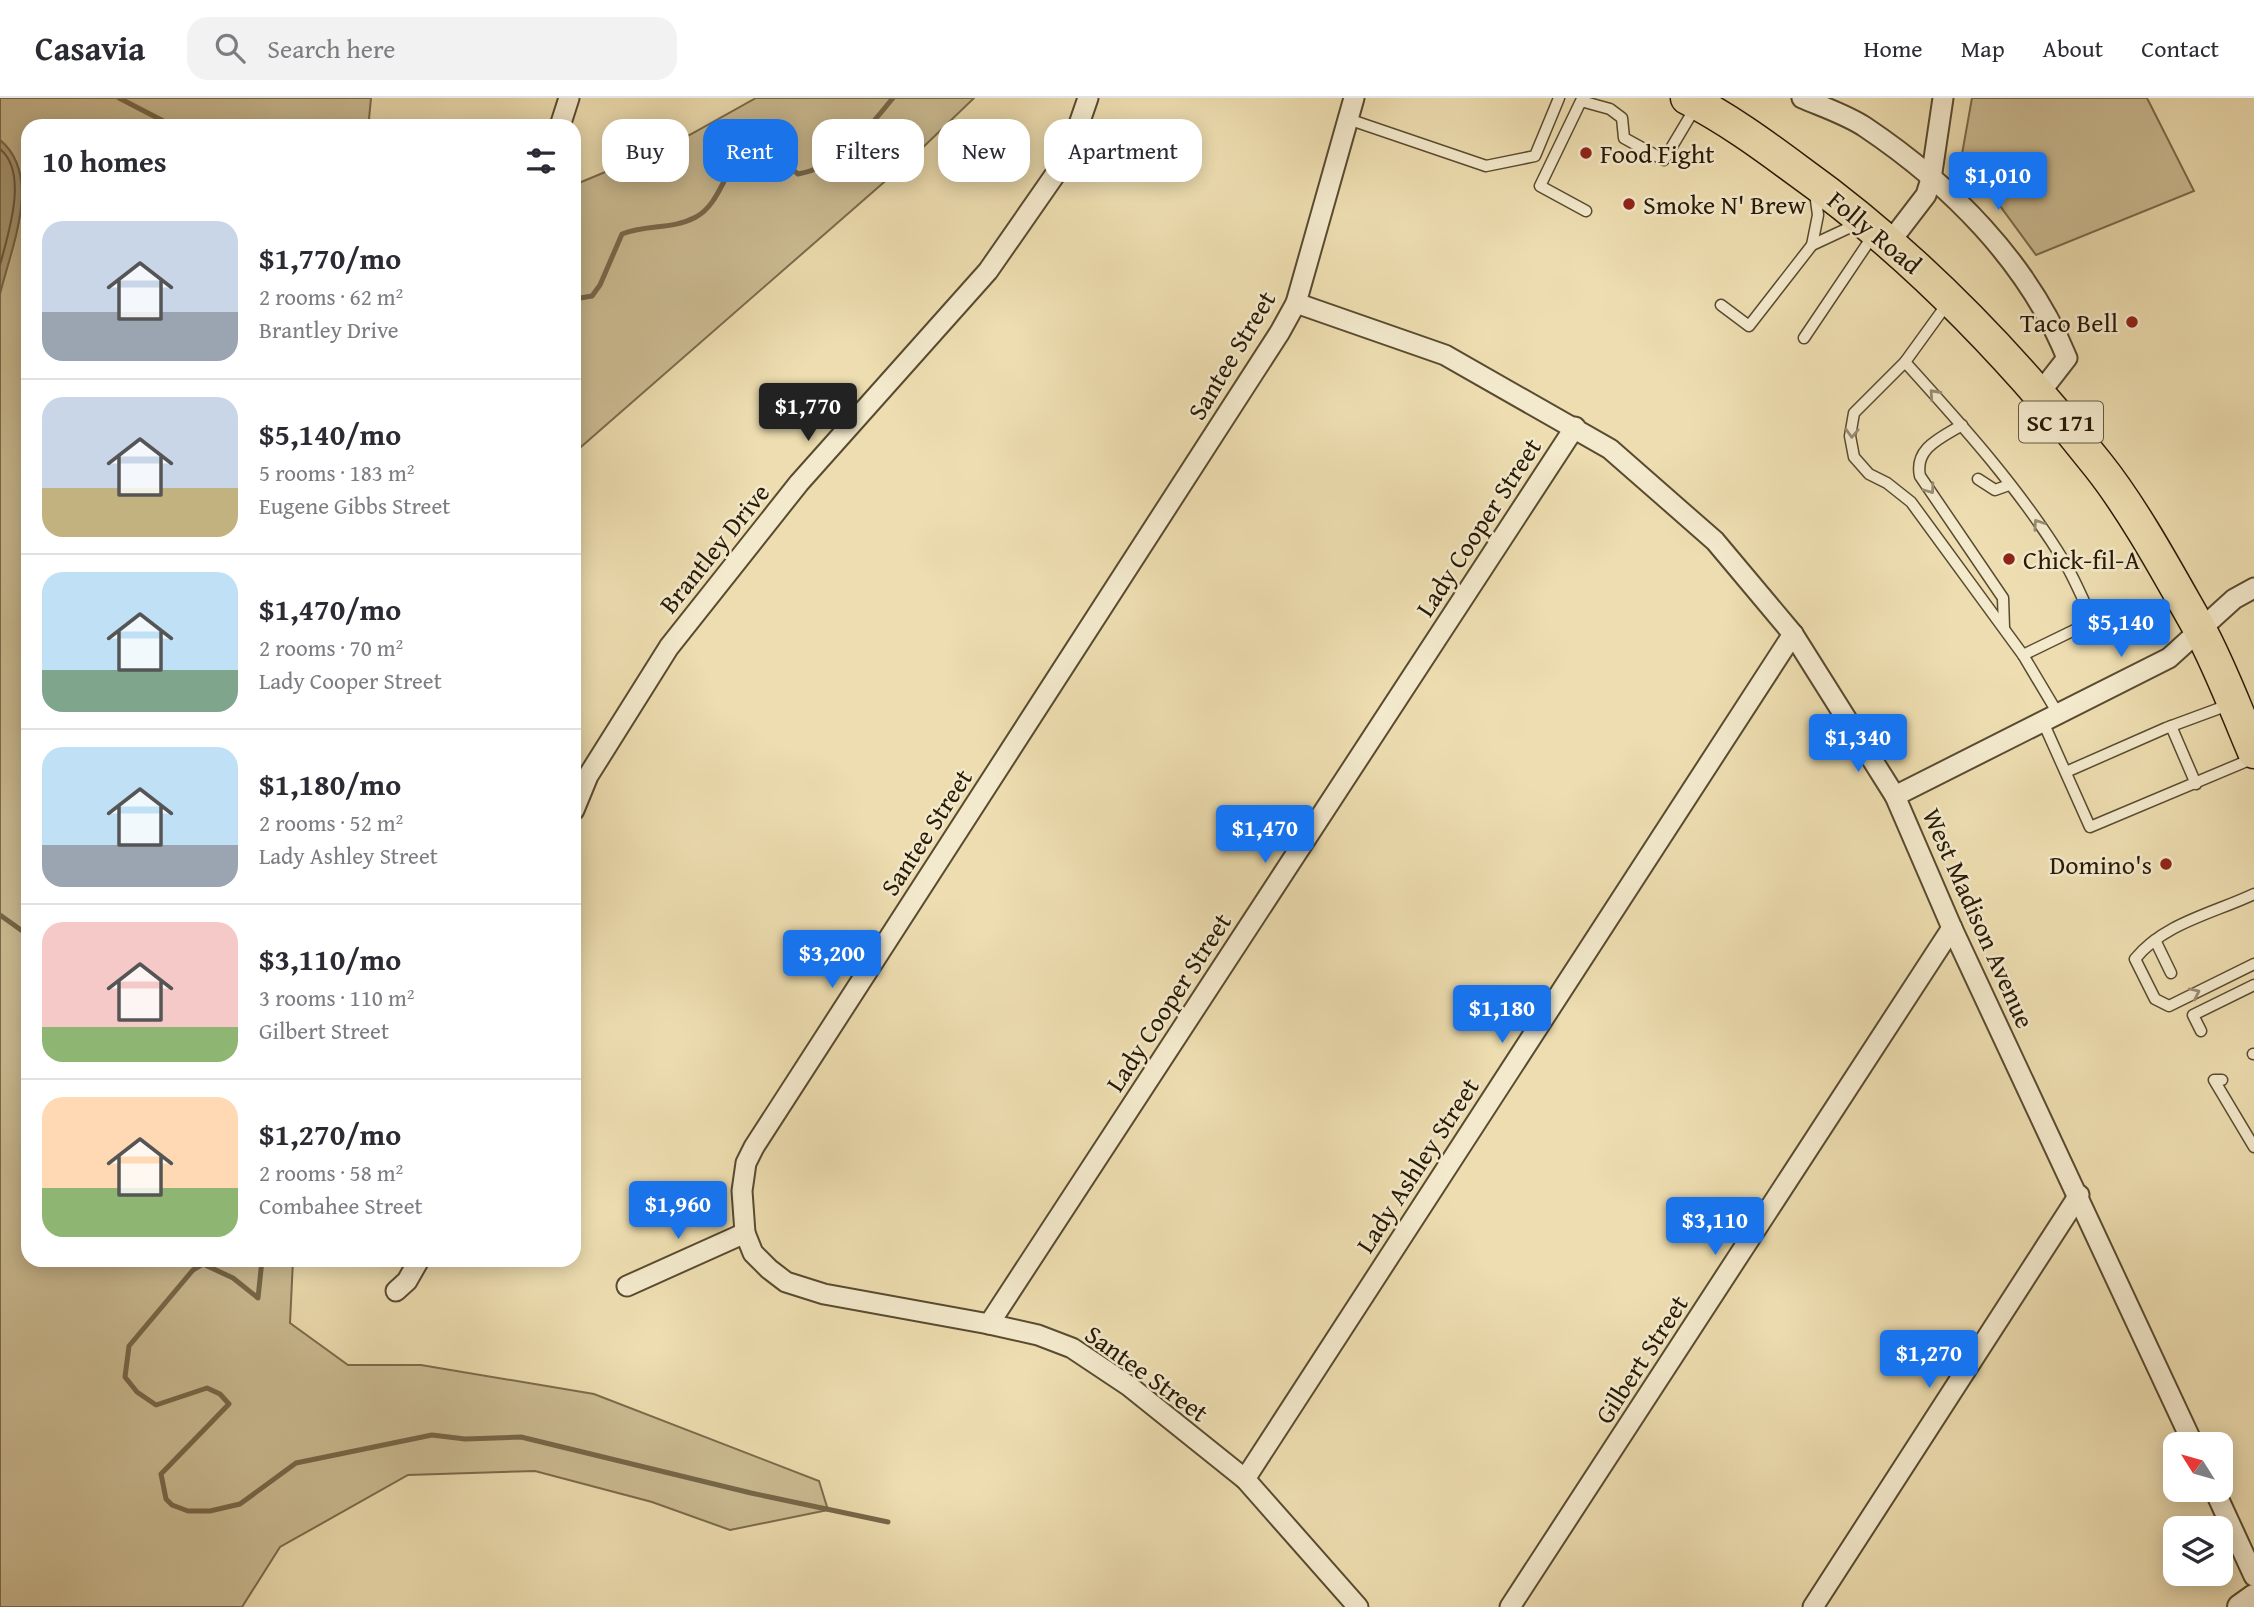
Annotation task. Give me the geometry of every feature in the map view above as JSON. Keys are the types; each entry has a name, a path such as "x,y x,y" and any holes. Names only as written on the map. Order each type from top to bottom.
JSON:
{"main road":[{"name":"Folly Road","path":"1692,101 1812,180 1877,231 1951,298 2039,394 2099,466 2199,628 2254,752"}],"street":[{"path":"562,119 569,98"},
{"name":"Brantley Drive","path":"581,794 589,776 669,647 799,483 988,271 1068,156 1088,98"},
{"name":"Santee Street","path":"1354,98 1296,303 1273,344 754,1147 746,1163 742,1191 745,1233 753,1253 786,1282 824,1294 1038,1335 1072,1348 1129,1386 1245,1479 1358,1607"},
{"path":"1802,98 1864,126 1931,179 1990,231 2056,332 2067,358 2039,394"},
{"path":"1877,231 1926,194 1931,179 1943,98"},
{"name":"West Madison Avenue","path":"1296,303 1445,355 1610,449 1683,511 1750,579 1794,634 1895,796 1952,928 2188,1432"},
{"name":"Lady Cooper Street","path":"989,1324 1575,427"},
{"path":"1895,796 2169,658 2234,599 2254,588"},
{"name":"Lady Ashley Street","path":"1245,1479 1794,634"},
{"name":"Gilbert Street","path":"1510,1607 1952,928"},
{"path":"1813,1607 2079,1195"},
{"path":"627,1286 745,1233"},
{"path":"396,1291 408,1281 415,1267"},
{"path":"2220,1502 2254,1576"},
{"path":"2240,1607 2254,1597"}],"lane":[{"path":"1348,120 1486,166 1535,156 1559,98"},
{"path":"1610,108 1616,98"},
{"path":"1587,211 1540,186 1581,101 1610,108 1622,118 1625,138 1664,160 1692,101"},
{"path":"1812,180 1818,215 1812,244"},
{"path":"1721,305 1749,326 1812,244 1838,230 1877,231"},
{"path":"1804,338 1850,265 1877,231"},
{"path":"1951,298 1905,362 1854,413 1850,436 1854,457 1869,474 1887,483 1911,502 2023,655 2050,717 2066,772 2090,827 2254,758"},
{"path":"1905,362 1962,425 2009,485 2065,564 2093,621 2023,655"},
{"path":"1962,425 1922,452 1917,463 1920,476 2003,598 2004,629"},
{"path":"1978,479 1995,490 2009,485"},
{"path":"2066,772 2171,726 2233,703"},
{"path":"2171,726 2196,784"},
{"path":"2254,907 2252,895 2188,921 2146,945 2135,959 2155,999 2169,1006 2254,964"},
{"path":"2155,940 2171,973"},
{"path":"2201,1031 2193,1015 2254,985"},
{"path":"2218,1077 2249,1122 2254,1134"},
{"path":"2249,1122 2254,1147"}],"shaded area":[{"path":"0,98 371,98 369,119 21,119 21,182 13,155 0,140"},
{"path":"756,98 974,98 952,119 938,119 938,133 924,146 924,119 812,119 812,182 884,182 581,447 581,182 602,173 602,182 689,182 689,135 703,127 703,182 798,182 798,119 718,119"},
{"path":"1972,98 2147,98 2194,191 2036,255 1962,154"},
{"path":"21,202 21,1267 293,1267 290,1323 348,1365 421,1365 594,1394 819,1481 828,1510 730,1530 652,1502 535,1471 408,1475 280,1547 242,1607 0,1607 0,292"}],"water":[{"path":"0,140 13,155 20,173 21,202 16,235 0,294"}],"waterway":[{"path":"119,98 160,119"},
{"path":"581,298 592,296 600,285 622,234 678,224 696,217 714,200 734,164 751,150 772,153 798,174 813,170 827,164 852,145 893,98"},
{"path":"0,915 21,930"},
{"path":"198,1267 129,1346 125,1377 137,1392 156,1405 207,1388 220,1394 229,1404 161,1474 166,1499 172,1505 188,1511 210,1511 240,1504 296,1463 432,1435 465,1439 521,1437 751,1493 888,1522"},
{"path":"209,1267 233,1278 258,1298 261,1267"}],"place":[{"name":"Food Fight","path":"1586,153"},
{"name":"Smoke N' Brew","path":"1629,204"},
{"name":"Taco Bell","path":"2132,322"},
{"name":"Chick-fil-A","path":"2009,559"},
{"name":"Domino's","path":"2166,864"}]}
